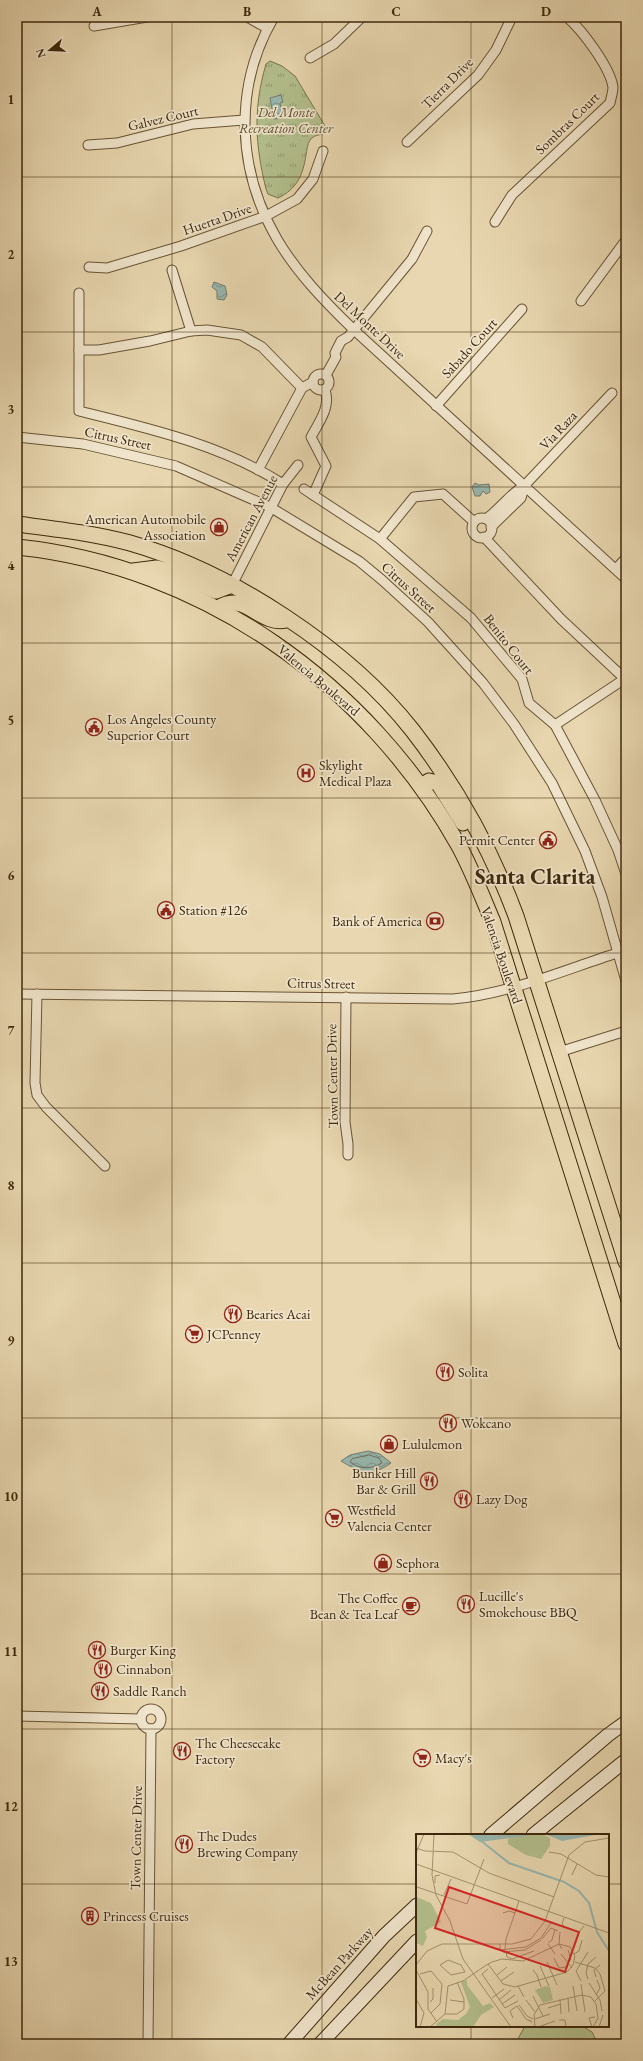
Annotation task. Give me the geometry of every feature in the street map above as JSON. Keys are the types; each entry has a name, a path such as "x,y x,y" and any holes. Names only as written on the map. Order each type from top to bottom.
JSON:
{"main road":[{"name":"Valencia Boulevard","path":"17,524 83,532 131,544 184,563 232,585 289,620 328,648 390,705 412,731 460,798 491,855 516,916 626,1262"},
{"name":"Valencia Boulevard","path":"17,547 73,556 130,571 176,589 218,608 279,646 310,669 369,723 397,754 421,786 459,847 476,881 493,922 626,1344"},
{"path":"130,571 157,568 172,572 216,590 232,585"},
{"path":"218,608 229,602 236,603 270,620 279,622 289,620"},
{"path":"421,786 429,782 438,783 474,841 491,855"},
{"path":"491,1834 602,1740 626,1722"},
{"path":"533,1834 626,1760"},
{"name":"McBean Parkway","path":"288,2044 376,1946 416,1906"},
{"path":"320,2044 416,1942"}],"street":[{"path":"94,26 147,17"},
{"path":"247,17 267,28"},
{"name":"Del Monte Drive","path":"274,17 267,28 251,75 244,120 246,157 254,186 277,239 319,296 436,406 626,579"},
{"path":"310,58 334,44 362,17"},
{"name":"Tierra Drive","path":"407,142 478,75 496,50 512,17"},
{"name":"Sombras Court","path":"495,222 512,195 610,103 613,87 604,66 580,29 567,17"},
{"name":"Galvez Court","path":"88,145 117,143 193,124 244,120"},
{"name":"Huerta Drive","path":"89,267 107,268 181,246 266,216 297,199 313,179 323,151"},
{"path":"326,375 336,357 340,356 346,344 346,340 353,329 412,259 427,231"},
{"path":"581,301 626,240"},
{"path":"172,270 192,331"},
{"path":"79,293 79,411 203,445 258,470 283,484"},
{"name":"Sabado Court","path":"436,406 522,309"},
{"path":"79,350 99,350 150,341 192,331 207,330 241,335 262,347 302,388"},
{"path":"258,470 302,388 313,382 319,374 326,375"},
{"path":"325,390 330,383 326,375"},
{"path":"313,382 317,389 325,390"},
{"path":"313,495 326,466 311,437 326,407 328,399 325,390"},
{"name":"Via Raza","path":"489,523 514,492 525,486 612,393"},
{"name":"Citrus Street","path":"17,437 83,444 176,466 270,507 359,561 428,622 483,683 514,724 548,777 570,817 602,897 626,981"},
{"name":"American Avenue","path":"232,585 270,507 283,484 298,465"},
{"name":"Benito Court","path":"304,489 380,540 471,618 522,679 529,704 555,725 595,800 618,850 626,874"},
{"path":"380,540 414,497 442,494 474,522"},
{"path":"479,518 489,523 491,532 480,538 474,534 472,528 474,522 479,518"},
{"path":"484,537 556,613 626,679 555,725"},
{"path":"616,569 626,558"},
{"name":"Citrus Street","path":"17,994 453,998 488,994 617,953"},
{"path":"37,994 35,1083 37,1095 46,1107 105,1166"},
{"name":"Town Center Drive","path":"346,997 345,1122 348,1155"},
{"path":"559,1052 626,1030"},
{"path":"148,1710 158,1712 161,1720 160,1723 151,1729 144,1726 141,1719 144,1712 148,1710"},
{"path":"17,1716 141,1719"},
{"name":"Town Center Drive","path":"148,2044 151,1729"}],"green space":[{"name":"Del Monte Recreation Center","path":"270,61 282,66 295,76 328,131 324,134 314,136 310,140 303,169 298,181 290,190 278,198 268,194 266,189 262,173 257,126 257,111 262,80 266,64"},
{"path":"524,2027 584,2027 592,2032 598,2044 515,2044"}],"water":[{"path":"281,95 283,102 280,103 283,118 274,119 270,98"},
{"path":"214,282 225,286 227,295 224,300 217,299 217,291 212,287"},
{"path":"475,483 479,485 489,484 490,492 486,494 483,491 480,496 475,496 472,487"},
{"path":"368,1451 380,1454 391,1463 378,1470 366,1471 354,1468 341,1461 350,1455"}],"place":[{"name":"American Automobile Association","path":"219,527"},
{"name":"Los Angeles County Superior Court","path":"94,727"},
{"name":"Skylight Medical Plaza","path":"306,773"},
{"name":"Permit Center","path":"548,840"},
{"name":"Station #126","path":"166,910"},
{"name":"Bank of America","path":"435,921"},
{"name":"Bearies Acai","path":"233,1314"},
{"name":"JCPenney","path":"194,1334"},
{"name":"Solita","path":"445,1372"},
{"name":"Wokcano","path":"448,1423"},
{"name":"Lululemon","path":"389,1444"},
{"name":"Bunker Hill Bar & Grill","path":"429,1481"},
{"name":"Lazy Dog","path":"463,1499"},
{"name":"Westfield Valencia Center","path":"334,1518"},
{"name":"Sephora","path":"383,1563"},
{"name":"Lucille's Smokehouse BBQ","path":"466,1604"},
{"name":"The Coffee Bean & Tea Leaf","path":"411,1606"},
{"name":"Burger King","path":"97,1650"},
{"name":"Cinnabon","path":"103,1669"},
{"name":"Saddle Ranch","path":"100,1691"},
{"name":"The Cheesecake Factory","path":"182,1751"},
{"name":"Macy's","path":"422,1758"},
{"name":"The Dudes Brewing Company","path":"184,1844"},
{"name":"Princess Cruises","path":"90,1916"}],"district":[{"name":"Santa Clarita","path":"535,876"}]}
